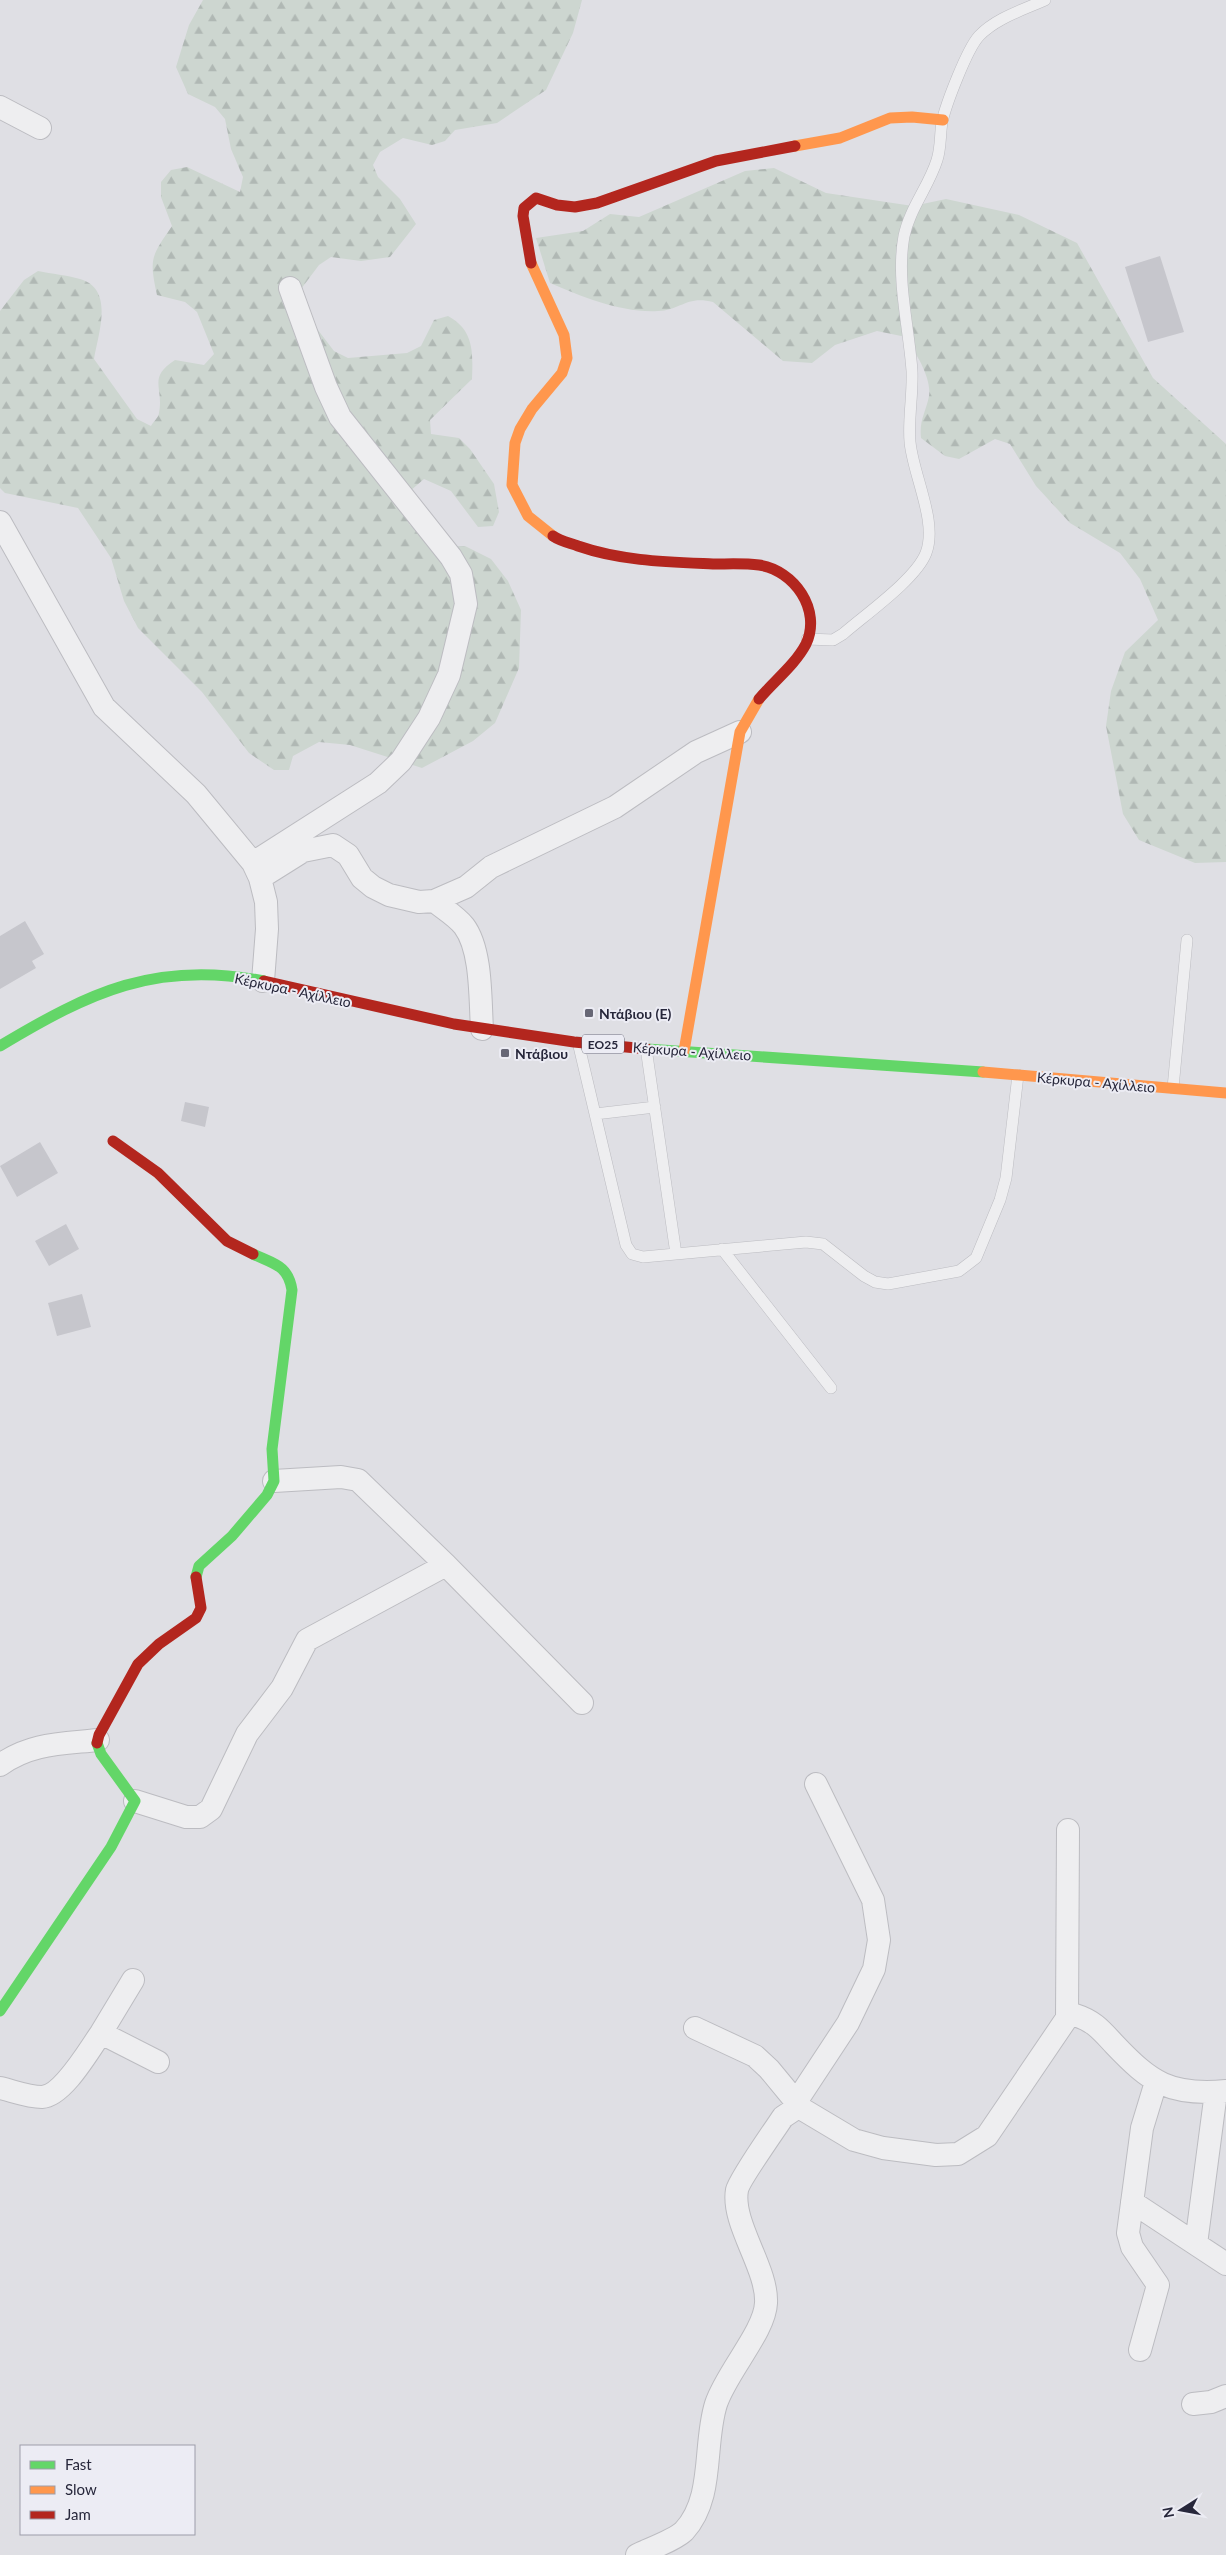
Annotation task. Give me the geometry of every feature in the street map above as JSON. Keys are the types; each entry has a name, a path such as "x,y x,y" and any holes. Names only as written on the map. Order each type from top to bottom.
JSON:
{"street":[{"path":"2,115 40,128"},
{"path":"684,1051 740,732 749,712 802,651 807,639 809,610 804,595 796,584 777,570 759,565 639,560 604,554 556,539 527,518 518,504 511,484 514,444 519,427 548,390 558,381 564,371 567,357 564,332 541,292 531,266 523,216 524,208 536,198 574,207 597,204 716,161 840,138 890,118 912,117 943,120"},
{"path":"257,871 378,783 401,761 429,718 449,674 466,604 461,574 451,557 340,417 326,387 290,288"},
{"path":"0,522 104,707 196,794 257,871 266,902 267,929 263,981"},
{"path":"257,871 312,847 333,845 348,855 362,878 373,887 395,897 419,902 434,901 466,887 491,868 615,807 696,752 740,732"},
{"path":"434,901 457,918 471,939 478,972 482,1029"},
{"name":"Κέρκυρα - Αχίλλειο","path":"0,1046 39,1022 91,996 146,978 179,974 210,974 263,981 386,1010 482,1029 578,1042 1226,1092"},
{"path":"113,1141 158,1173 227,1241 278,1264 288,1272 292,1290 272,1449 274,1482 267,1495 232,1536 199,1566 197,1579 200,1608 196,1618 159,1644 138,1664 124,1685 98,1740 101,1754 136,1801 186,1817 193,1818 206,1814 215,1804 247,1734 282,1688 307,1640 446,1564"},
{"path":"274,1482 341,1477 358,1480 397,1520 446,1564 582,1702"},
{"path":"0,1765 16,1754 34,1747 98,1740"},
{"path":"637,2555 683,2532 701,2503 716,2405 728,2377 763,2319 766,2303 764,2286 738,2210 737,2189 783,2117 799,2106 848,2023 874,1969 879,1940 873,1900 816,1784"},
{"path":"0,2011 111,1847 136,1801"},
{"path":"1067,2018 1068,1830"},
{"path":"0,2088 36,2096 53,2094 62,2087 101,2033 133,1980"},
{"path":"695,2028 756,2056 770,2068 799,2106 854,2140 883,2148 936,2155 958,2154 988,2136 1067,2018 1075,2014 1091,2020 1140,2072 1156,2082 1174,2089 1221,2092 1196,2244"},
{"path":"101,2033 158,2062"},
{"path":"1140,2350 1158,2285 1128,2241 1142,2128 1156,2082"},
{"path":"1132,2202 1226,2264"},
{"path":"1193,2404 1212,2402 1226,2396"}],"lane":[{"path":"807,639 833,640 843,634 908,578 920,564 926,552 930,538 929,520 912,463 909,437 912,371 901,257 905,234 912,212 937,159 943,120 968,52 976,40 991,25 1045,0"},
{"path":"1172,1088 1187,940"},
{"path":"578,1042 628,1250 632,1254 643,1257 781,1243 823,1244 864,1276 875,1282 888,1284 959,1271 976,1258 1000,1200 1006,1178 1018,1075"},
{"path":"646,1048 676,1254"},
{"path":"595,1114 655,1107"},
{"path":"722,1249 831,1388"}],"green space":[{"path":"203,0 582,0 573,33 546,90 497,123 455,130 445,141 432,145 403,138 380,152 373,165 378,177 400,199 416,224 390,257 361,261 331,257 319,265 301,289 308,317 334,351 348,358 407,353 421,346 434,320 448,316 463,328 470,343 472,351 472,379 430,420 431,434 459,438 470,449 494,484 499,512 493,526 478,527 451,491 424,479 402,498 402,512 410,525 449,547 465,546 491,559 508,581 521,610 519,668 495,723 473,741 422,768 350,745 319,742 293,756 289,770 274,770 249,753 202,692 138,628 124,601 111,558 78,508 5,493 0,488 0,311 24,280 38,271 80,279 91,284 98,292 102,313 94,359 137,419 151,426 159,415 158,384 161,372 166,366 175,360 204,365 214,354 197,312 185,302 157,295 153,273 156,252 172,226 161,197 161,182 171,170 187,167 240,192 243,177 231,149 225,119 215,107 188,94 176,67 189,25"},
{"path":"774,168 826,193 913,206 946,199 1019,215 1077,243 1153,378 1226,444 1226,862 1195,863 1139,840 1123,814 1106,726 1111,691 1125,652 1158,620 1140,579 1120,553 1070,523 1036,486 1010,444 995,439 959,459 945,456 921,438 921,426 929,396 928,381 922,365 906,337 877,331 835,345 812,363 783,361 713,302 697,300 666,310 644,311 602,303 550,283 536,238 583,231 610,214 639,217 745,171"}],"building":[{"path":"1160,256 1184,332 1148,342 1125,267"},
{"path":"25,921 44,954 32,961 36,968 0,989 0,936"},
{"path":"185,1102 209,1107 205,1127 181,1121"},
{"path":"40,1142 58,1173 17,1197 0,1166"},
{"path":"66,1224 79,1249 49,1266 35,1241"},
{"path":"82,1294 91,1327 57,1336 48,1303"}],"traffic: fast":[{"path":"0,1046 64,1010 125,985 157,978 190,975 225,976 264,981"},
{"path":"647,1049 983,1072"},
{"path":"196,1577 199,1566 232,1536 267,1495 274,1481 272,1449 292,1290 287,1275 279,1266 253,1254"},
{"path":"0,2011 111,1847 135,1801 101,1754 97,1743"}],"traffic: slow":[{"path":"795,146 840,138 890,118 912,117 943,120"},
{"path":"531,263 564,335 567,358 562,373 532,409 520,429 515,443 512,485 528,516 553,536"},
{"path":"684,1051 740,732 759,699"},
{"path":"983,1072 1226,1093"}],"traffic: jam":[{"path":"531,263 523,216 524,208 536,198 557,205 575,207 597,203 716,161 795,146"},
{"path":"553,536 565,542 594,551 628,558 713,564 753,564 772,568 783,575 802,594 810,618 810,631 806,644 796,659 759,699"},
{"path":"264,981 454,1024 574,1042 647,1049"},
{"path":"113,1141 158,1173 227,1241 253,1254"},
{"path":"97,1743 99,1735 138,1664 159,1644 196,1618 201,1608 196,1577"}],"place":[{"name":"Ντάβιου (E)","path":"589,1013"},
{"name":"Ντάβιου","path":"505,1053"}]}
